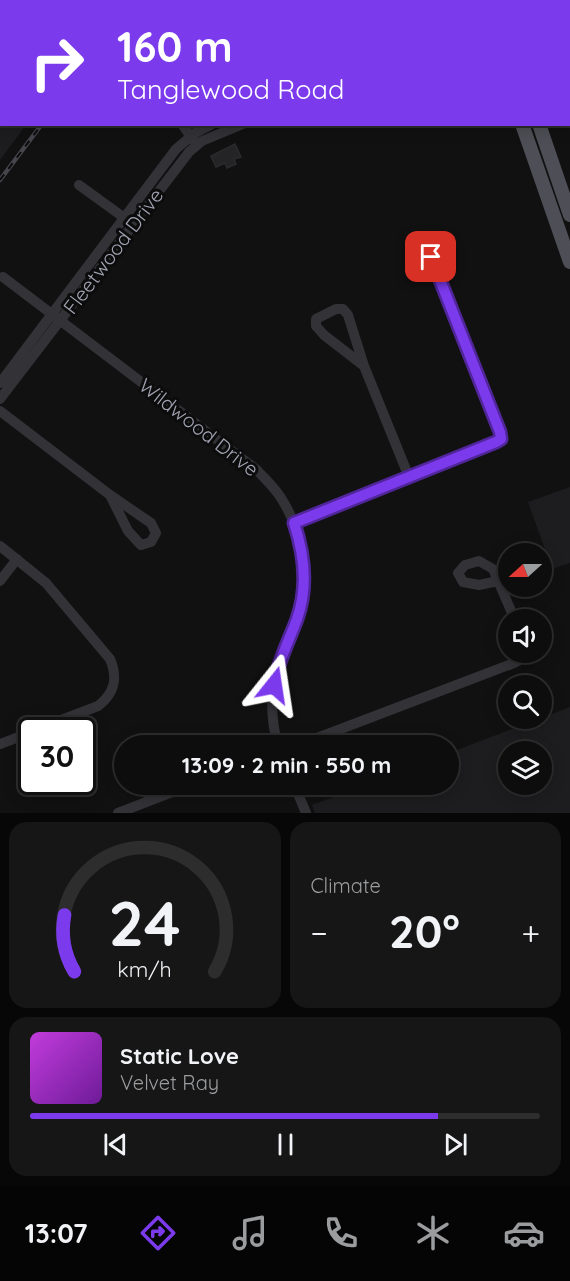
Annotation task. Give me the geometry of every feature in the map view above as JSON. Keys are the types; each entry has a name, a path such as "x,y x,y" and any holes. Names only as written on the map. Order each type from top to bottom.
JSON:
{"main road":[{"path":"523,126 570,262"},
{"path":"539,126 570,215"}],"street":[{"path":"184,126 194,140"},
{"name":"Fleetwood Drive","path":"0,399 56,318 129,221 177,166 194,140 210,126"},
{"name":"Fleetwood Drive","path":"194,140 238,126"},
{"path":"80,185 129,221"},
{"path":"294,523 501,439 431,257 418,247"},
{"name":"Wildwood Drive","path":"3,277 257,470 281,497 294,523 303,559 303,585 298,616 280,660 274,685 273,710 276,735"},
{"path":"364,366 324,335 316,326 316,319 336,309 343,309 348,315 364,366 409,477"},
{"name":"Fleetwood Drive","path":"0,383 56,318"},
{"path":"0,411 110,495 151,523 156,533 151,542 141,545 128,531 110,495"},
{"path":"0,546 46,583 110,659 115,675 110,695 98,706 69,717"},
{"path":"0,581 17,559"},
{"path":"325,735 514,663"},
{"path":"0,744 18,737"},
{"path":"118,813 165,795"},
{"path":"299,795 306,813"}],"shaded area":[{"path":"0,126 25,126 0,160"},
{"path":"570,487 570,563 552,569 552,543 543,543 528,502"},
{"path":"570,707 570,813 315,813 312,805 338,795 459,795 459,749 512,729 552,729 552,714"}],"building":[{"path":"235,144 241,157 234,159 236,164 227,168 225,163 216,167 211,156"}],"railway":[{"path":"0,180 40,126"}],"route":[{"path":"274,685 280,660 298,616 302,598 303,559 294,523 501,439 431,257"}]}
